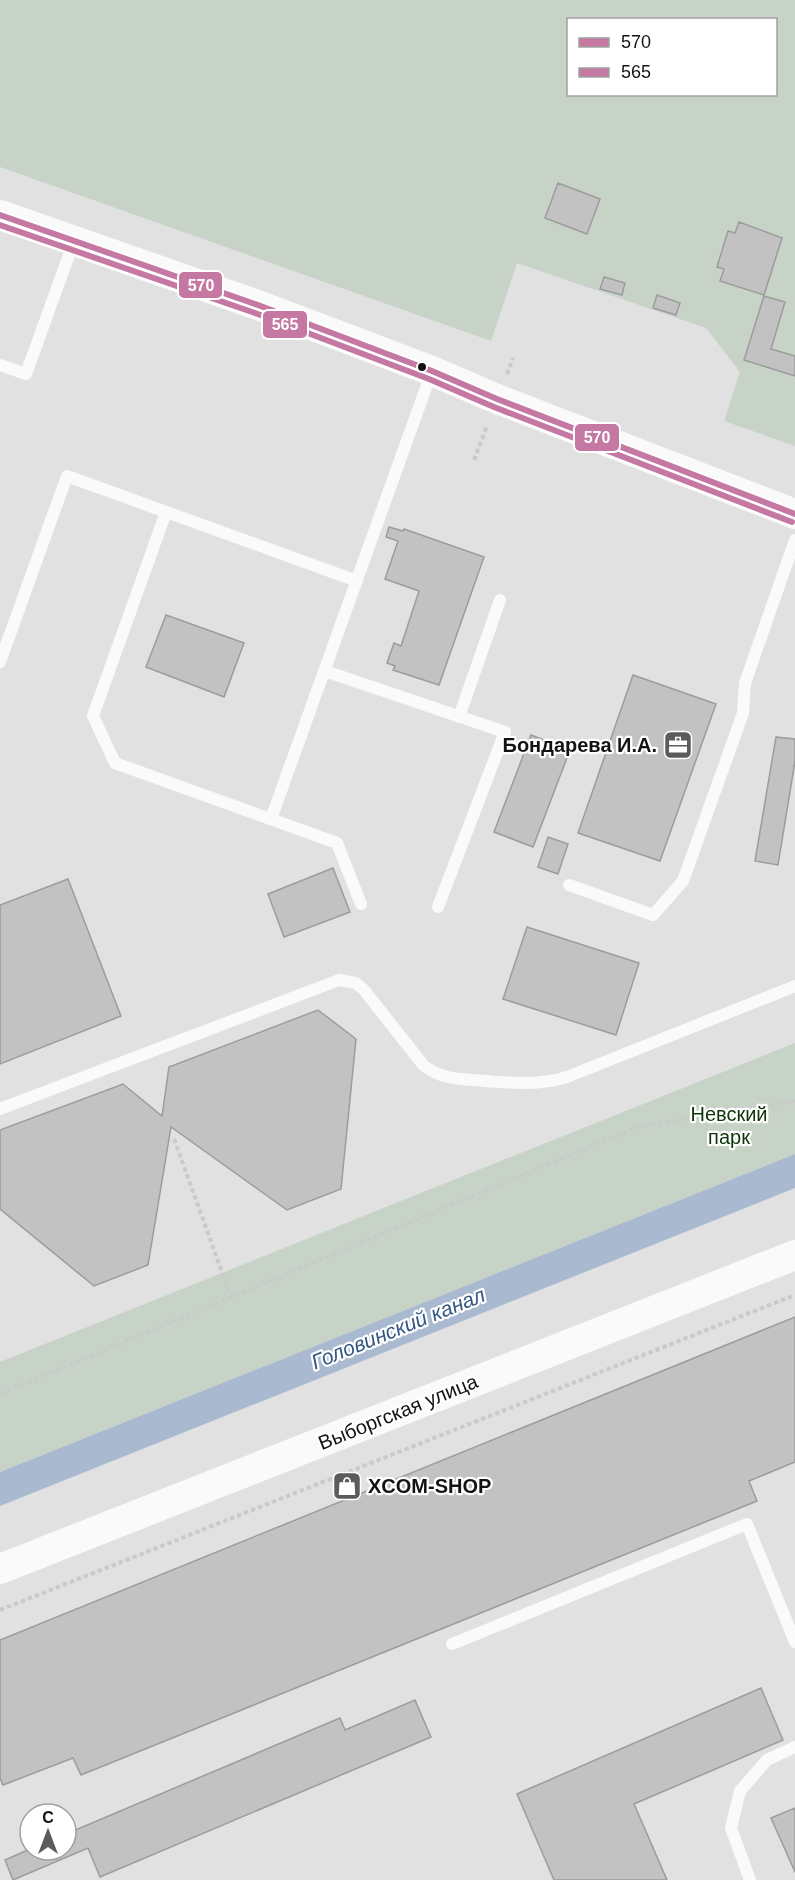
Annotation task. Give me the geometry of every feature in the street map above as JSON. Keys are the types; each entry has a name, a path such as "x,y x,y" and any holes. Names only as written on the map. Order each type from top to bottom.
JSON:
{"street":[{"path":"0,215 258,305 795,514"},
{"name":"Выборгская улица","path":"0,1569 795,1255"}],"lane":[{"path":"0,365 26,374 74,241"},
{"path":"271,819 432,371"},
{"path":"0,662 67,476 357,581"},
{"path":"166,512 93,716 115,763 337,843 361,904"},
{"path":"569,885 653,915 683,881 743,713 745,683 795,540"},
{"path":"459,717 500,600"},
{"path":"325,671 505,732 438,907"},
{"path":"0,1109 339,980 356,983 364,990 424,1066 431,1071 460,1079 533,1083 567,1077 795,986"},
{"path":"452,1644 747,1524 795,1642"},
{"path":"750,1880 731,1828 740,1791 767,1760 795,1747"}],"path":[{"path":"0,1394 637,1127 795,1101"},
{"path":"174,1139 231,1297"},
{"path":"0,1610 795,1295"}],"green space":[{"path":"0,0 795,0 795,446 724,421 740,372 706,328 517,263 491,341 0,167"},
{"name":"Невский парк","path":"795,1043 795,1154 0,1472 0,1362"}],"water":[{"name":"Головинский канал","path":"795,1154 795,1188 0,1506 0,1472"}],"building":[{"path":"558,183 600,199 587,234 545,218"},
{"path":"739,222 782,238 764,295 720,281 724,269 717,267 728,231 735,233"},
{"path":"604,277 625,283 622,295 600,289"},
{"path":"657,295 680,303 676,315 653,308"},
{"path":"764,296 785,302 771,349 795,356 795,376 744,360"},
{"path":"389,527 403,531 404,529 484,557 439,685 393,670 395,666 387,663 394,643 401,646 419,591 385,579 398,541 386,537"},
{"path":"166,615 244,643 224,697 146,667"},
{"path":"633,675 716,704 660,861 578,833"},
{"path":"531,735 570,750 533,847 494,832"},
{"path":"776,737 795,739 795,761 778,865 755,861"},
{"path":"548,837 568,844 558,874 538,867"},
{"path":"333,868 350,912 284,937 268,894"},
{"path":"68,879 121,1016 0,1064 0,905"},
{"path":"527,927 639,963 616,1035 503,999"},
{"path":"318,1010 356,1039 341,1189 287,1210 171,1127 148,1265 94,1286 0,1209 0,1130 123,1084 162,1116 169,1067"},
{"path":"795,1317 795,1462 749,1481 757,1501 81,1775 73,1758 3,1785 0,1778 0,1640"},
{"path":"761,1688 783,1740 634,1804 667,1880 554,1880 517,1794"},
{"path":"415,1700 431,1737 100,1877 88,1848 78,1852 78,1829 340,1718 345,1730"},
{"path":"795,1808 795,1872 771,1818"},
{"path":"18,1854 18,1862 55,1862 13,1880 5,1860"}],"transit line":[{"name":"570","path":"0,215 258,305 795,514"},
{"name":"565","path":"0,225 255,313 792,522"}],"place":[{"name":"Бондарева И.А.","path":"678,745"},
{"name":"XCOM-SHOP","path":"347,1486"}]}
